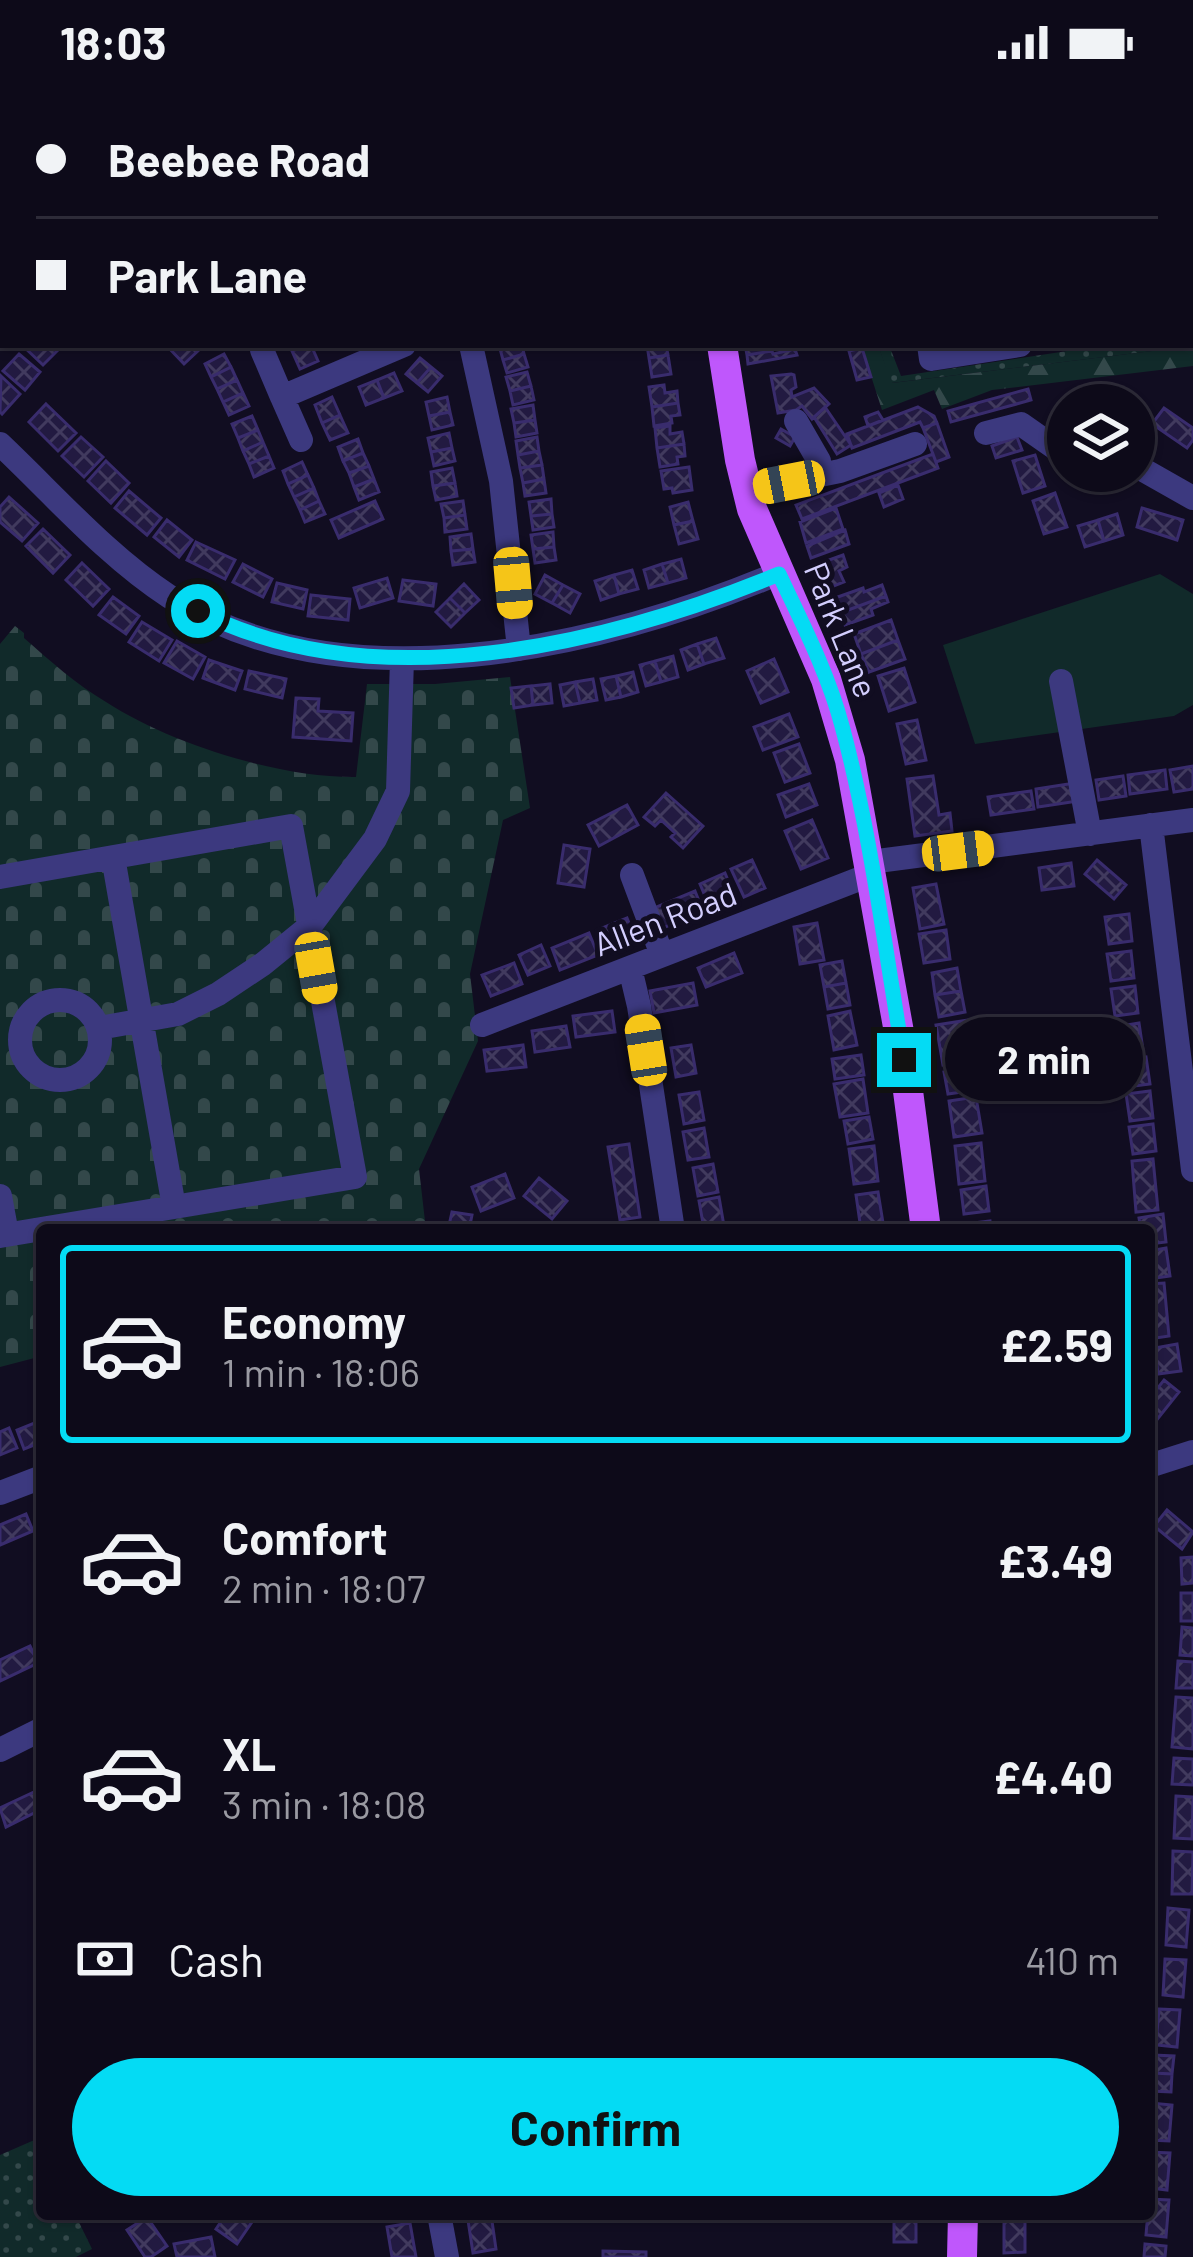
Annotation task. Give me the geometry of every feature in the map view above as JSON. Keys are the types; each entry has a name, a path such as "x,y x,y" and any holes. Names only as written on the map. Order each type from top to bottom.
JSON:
{"main road":[{"name":"Park Lane","path":"722,348 746,490 842,724 904,1060 925,1224"},
{"path":"962,2257 963,2220"}],"street":[{"path":"282,397 397,348"},
{"path":"472,348 501,481 519,649"},
{"path":"929,348 931,359 1001,348"},
{"path":"262,350 301,440"},
{"path":"796,422 819,461 814,476"},
{"path":"986,433 1021,424 1047,442"},
{"path":"0,444 125,563 171,598 225,625 296,647 402,659 519,649 634,626 779,574"},
{"path":"746,490 840,471 915,444"},
{"path":"1155,476 1193,498"},
{"path":"99,1028 178,1014 218,994 309,927 375,839 398,791 402,659"},
{"path":"1061,681 1090,834"},
{"name":"Allen Road","path":"482,1025 871,868 1193,820"},
{"path":"0,877 291,826 355,1177 70,1224"},
{"path":"1151,826 1193,1171"},
{"path":"113,857 174,1207"},
{"path":"632,875 662,955"},
{"path":"630,968 673,1224"},
{"path":"53,1000 78,1004 89,1011 99,1028 96,1059 78,1077 52,1080 11,1055 29,1014 53,1000"},
{"path":"0,1196 3,1235 36,1230"},
{"path":"1155,1467 1193,1451"},
{"path":"1155,1470 1193,1473"},
{"path":"0,1493 36,1479"},
{"path":"0,1750 36,1732"},
{"path":"440,2220 447,2257"}],"green space":[{"path":"862,348 879,348 892,383 1193,348 1193,366 992,390 942,409 934,390 882,410"},
{"path":"879,348 890,348 901,376 1087,348 1177,348 891,383"},
{"path":"1160,574 1193,594 1193,705 1174,716 975,744 943,645"},
{"path":"15,626 84,688 162,732 226,756 326,776 356,777 367,684 510,677 530,808 503,820 470,974 478,1041 419,1169 425,1224 36,1224 36,1358 0,1367 0,644"},
{"path":"36,2139 36,2220 78,2220 92,2249 76,2257 0,2257 0,2155"}],"building":[{"path":"25,348 60,348 43,365"},
{"path":"169,348 200,349 184,364"},
{"path":"312,348 318,361 300,369 292,351"},
{"path":"500,348 523,348 524,354 503,360"},
{"path":"647,348 667,348 668,355 649,358"},
{"path":"746,348 772,348 772,351 747,355"},
{"path":"862,348 871,377 857,380 849,351"},
{"path":"795,349 797,355 748,364 747,355"},
{"path":"19,354 40,372 25,390 3,371"},
{"path":"224,354 231,367 211,377 205,364"},
{"path":"524,354 528,367 507,373 503,360"},
{"path":"668,355 671,374 652,377 649,358"},
{"path":"420,358 431,367 417,383 406,374"},
{"path":"231,367 237,380 217,389 211,377"},
{"path":"431,367 442,376 428,392 417,383"},
{"path":"527,372 531,386 510,391 506,377"},
{"path":"394,373 402,391 384,398 377,380"},
{"path":"791,374 796,387 792,397 814,388 829,404 812,419 802,406 778,413 771,376"},
{"path":"1,376 20,394 2,414 0,412"},
{"path":"237,380 243,393 223,402 217,389"},
{"path":"377,380 384,398 366,405 359,387"},
{"path":"664,385 665,393 677,391 678,403 652,407 649,387"},
{"path":"531,386 534,400 513,405 510,391"},
{"path":"1028,389 1031,400 951,422 948,411"},
{"path":"243,393 249,406 229,415 223,402"},
{"path":"332,397 340,415 322,423 315,405"},
{"path":"447,397 450,412 429,416 426,402"},
{"path":"678,403 680,415 671,416 672,423 654,426 652,407"},
{"path":"46,404 76,433 58,451 29,422"},
{"path":"533,405 535,420 514,423 511,409"},
{"path":"825,407 851,445 837,454 814,417"},
{"path":"918,407 937,423 923,428 920,422 852,448 847,434"},
{"path":"1164,408 1193,428 1193,440 1187,448 1155,426"},
{"path":"450,412 453,425 432,430 429,416"},
{"path":"878,412 883,420 868,426 865,417"},
{"path":"340,415 348,433 330,440 322,423"},
{"path":"252,416 258,430 238,438 232,424"},
{"path":"535,420 537,433 516,437 514,423"},
{"path":"937,423 949,457 936,462 923,428"},
{"path":"670,426 670,434 682,432 684,444 657,448 655,428"},
{"path":"781,429 795,437 790,446 776,438"},
{"path":"258,430 263,442 243,451 238,438"},
{"path":"449,433 452,448 431,452 428,438"},
{"path":"81,437 103,457 84,477 62,456"},
{"path":"537,437 539,451 518,455 516,441"},
{"path":"1017,437 1022,450 996,458 992,446"},
{"path":"358,439 363,453 343,461 338,447"},
{"path":"263,442 269,456 249,464 243,451"},
{"path":"684,444 685,456 677,457 678,464 660,467 657,448"},
{"path":"452,448 455,461 434,466 431,452"},
{"path":"539,451 542,465 520,468 518,455"},
{"path":"363,453 369,466 349,473 343,461"},
{"path":"933,454 938,468 802,519 796,505"},
{"path":"1035,455 1045,486 1023,493 1013,461"},
{"path":"269,456 274,468 254,477 249,464"},
{"path":"106,461 129,483 111,503 88,481"},
{"path":"302,462 308,475 288,484 283,471"},
{"path":"542,465 544,479 523,483 520,468"},
{"path":"369,466 374,479 354,487 349,473"},
{"path":"689,467 692,490 673,493 672,488 664,489 661,471"},
{"path":"452,468 455,483 433,486 431,472"},
{"path":"308,475 314,488 294,497 288,484"},
{"path":"374,479 379,492 359,500 354,487"},
{"path":"544,479 546,493 525,496 523,483"},
{"path":"455,483 457,496 436,500 433,486"},
{"path":"898,485 903,499 884,507 879,493"},
{"path":"314,488 319,501 300,510 294,497"},
{"path":"129,491 161,518 147,535 115,508"},
{"path":"1055,493 1067,527 1044,534 1033,501"},
{"path":"9,497 38,523 22,541 0,522 0,507"},
{"path":"551,499 552,514 531,516 529,502"},
{"path":"319,501 325,514 305,522 300,510"},
{"path":"375,501 383,519 339,538 331,520"},
{"path":"463,501 465,515 444,518 441,504"},
{"path":"688,502 693,521 674,525 670,507"},
{"path":"836,508 843,529 806,543 800,522"},
{"path":"1142,508 1183,520 1177,540 1137,527"},
{"path":"552,514 554,527 533,530 531,516"},
{"path":"1117,514 1123,535 1104,541 1098,520"},
{"path":"465,515 467,529 445,532 444,518"},
{"path":"167,520 192,540 179,557 154,537"},
{"path":"1098,520 1104,541 1085,547 1078,526"},
{"path":"693,521 698,539 679,544 674,525"},
{"path":"43,529 70,555 53,573 26,546"},
{"path":"845,530 849,544 811,558 807,546"},
{"path":"553,532 554,547 533,549 531,535"},
{"path":"471,534 473,549 451,551 450,537"},
{"path":"196,542 235,560 225,579 187,560"},
{"path":"554,547 556,560 535,563 533,549"},
{"path":"473,549 475,562 453,565 451,551"},
{"path":"843,555 847,567 839,571 844,582 826,589 818,564"},
{"path":"681,559 686,578 668,583 662,564"},
{"path":"82,563 109,589 93,606 66,580"},
{"path":"243,564 272,579 263,597 233,582"},
{"path":"662,564 668,583 649,588 644,570"},
{"path":"632,570 638,589 619,594 614,575"},
{"path":"545,575 563,585 552,603 535,594"},
{"path":"614,575 619,594 601,600 595,581"},
{"path":"387,578 393,598 360,608 354,588"},
{"path":"403,580 436,584 433,606 399,601"},
{"path":"277,583 307,590 303,609 272,602"},
{"path":"464,584 479,600 465,613 450,598"},
{"path":"563,585 580,594 570,613 552,603"},
{"path":"882,585 886,596 840,613 835,598"},
{"path":"311,595 350,599 348,620 308,616"},
{"path":"886,596 888,602 871,609 873,615 845,625 840,613"},
{"path":"113,597 139,616 126,634 99,615"},
{"path":"450,598 465,613 451,627 436,612"},
{"path":"891,620 898,640 861,654 854,634"},
{"path":"142,622 172,640 159,661 129,642"},
{"path":"716,638 724,658 704,664 697,644"},
{"path":"898,640 905,659 869,672 861,654"},
{"path":"177,641 205,657 193,679 164,663"},
{"path":"697,644 704,664 688,670 681,650"},
{"path":"673,656 678,677 661,682 655,661"},
{"path":"774,659 788,692 761,703 747,671"},
{"path":"209,660 242,671 235,690 203,678"},
{"path":"655,661 661,682 646,686 640,665"},
{"path":"904,668 915,702 889,711 878,676"},
{"path":"249,671 286,679 282,698 245,689"},
{"path":"633,672 638,692 621,697 616,676"},
{"path":"616,676 621,697 606,700 601,679"},
{"path":"593,679 597,700 580,703 575,682"},
{"path":"575,682 580,703 564,706 560,685"},
{"path":"550,684 552,703 533,705 531,686"},
{"path":"531,686 533,705 514,708 511,688"},
{"path":"296,698 319,699 318,711 353,713 351,741 293,737"},
{"path":"789,714 798,737 763,750 754,727"},
{"path":"917,720 926,760 906,764 897,724"},
{"path":"799,744 810,773 785,782 774,753"},
{"path":"1193,766 1193,789 1174,792 1170,770"},
{"path":"1165,770 1167,789 1130,794 1128,775"},
{"path":"933,776 939,815 950,813 952,831 915,836 907,779"},
{"path":"1123,776 1126,796 1099,800 1096,780"},
{"path":"1075,783 1078,801 1038,807 1036,789"},
{"path":"809,784 817,805 786,817 778,795"},
{"path":"1031,791 1034,809 991,815 988,797"},
{"path":"666,793 703,826 683,848 661,820 655,826 644,817"},
{"path":"627,805 638,825 599,846 588,825"},
{"path":"812,820 828,858 801,869 785,831"},
{"path":"564,845 590,849 584,887 558,883"},
{"path":"752,860 765,888 744,897 731,869"},
{"path":"1097,860 1126,885 1114,899 1085,874"},
{"path":"1071,863 1074,886 1042,890 1039,868"},
{"path":"725,873 735,897 710,908 700,884"},
{"path":"936,884 944,924 920,929 913,888"},
{"path":"695,891 703,911 663,928 654,908"},
{"path":"1129,914 1132,941 1109,944 1105,917"},
{"path":"627,918 636,940 606,952 597,930"},
{"path":"817,923 824,960 800,964 794,927"},
{"path":"946,930 950,959 924,963 919,934"},
{"path":"589,933 598,955 560,970 552,948"},
{"path":"541,945 550,966 528,975 519,955"},
{"path":"1131,951 1134,978 1111,981 1107,954"},
{"path":"734,953 742,973 706,987 698,968"},
{"path":"842,961 846,983 824,987 820,965"},
{"path":"514,963 522,984 491,996 482,975"},
{"path":"957,968 961,991 935,995 932,973"},
{"path":"693,983 697,1005 654,1013 650,991"},
{"path":"846,983 850,1005 828,1009 824,987"},
{"path":"1135,986 1138,1013 1115,1016 1111,989"},
{"path":"961,991 965,1012 939,1017 935,995"},
{"path":"612,1011 615,1032 576,1037 573,1016"},
{"path":"850,1011 857,1045 834,1050 828,1016"},
{"path":"968,1020 974,1060 943,1065 936,1025"},
{"path":"1139,1023 1143,1050 1119,1053 1115,1027"},
{"path":"566,1026 570,1047 535,1052 532,1031"},
{"path":"523,1045 526,1067 487,1071 484,1050"},
{"path":"691,1045 696,1073 676,1077 671,1048"},
{"path":"861,1055 864,1075 835,1079 832,1059"},
{"path":"1146,1057 1150,1084 1126,1087 1123,1060"},
{"path":"972,1068 976,1090 948,1094 944,1072"},
{"path":"863,1079 868,1113 840,1117 834,1084"},
{"path":"1150,1091 1153,1118 1130,1121 1126,1094"},
{"path":"699,1092 704,1120 684,1124 679,1095"},
{"path":"976,1097 982,1133 954,1137 949,1101"},
{"path":"869,1117 873,1139 848,1144 844,1121"},
{"path":"1153,1124 1156,1151 1133,1154 1129,1127"},
{"path":"704,1128 709,1157 688,1160 683,1132"},
{"path":"981,1143 985,1181 959,1184 955,1146"},
{"path":"629,1144 640,1217 620,1220 608,1147"},
{"path":"874,1146 878,1181 854,1184 849,1149"},
{"path":"1153,1159 1158,1210 1136,1212 1132,1161"},
{"path":"713,1164 718,1192 698,1196 693,1168"},
{"path":"505,1174 514,1198 481,1211 472,1187"},
{"path":"539,1178 567,1201 552,1219 524,1196"},
{"path":"986,1186 989,1211 964,1214 961,1190"},
{"path":"878,1192 883,1224 860,1224 856,1195"},
{"path":"719,1197 724,1224 703,1224 699,1201"},
{"path":"452,1212 472,1215 470,1224 449,1224"},
{"path":"1163,1214 1166,1242 1155,1243 1155,1224 1140,1224 1139,1218"},
{"path":"1166,1248 1170,1276 1155,1278 1155,1250"},
{"path":"1164,1283 1169,1336 1155,1338 1155,1284"},
{"path":"1177,1344 1181,1371 1158,1374 1155,1348"},
{"path":"1164,1380 1179,1392 1155,1422 1155,1391"},
{"path":"36,1422 36,1444 24,1449 17,1430"},
{"path":"9,1428 17,1448 0,1455 0,1432"},
{"path":"1167,1510 1193,1532 1182,1549 1155,1525"},
{"path":"26,1514 33,1531 0,1545 0,1525"},
{"path":"1193,1557 1193,1583 1182,1584 1181,1558"},
{"path":"1181,1593 1193,1593 1193,1621 1181,1621"},
{"path":"1182,1627 1193,1628 1193,1656 1180,1655"},
{"path":"30,1646 36,1664 0,1681 0,1660"},
{"path":"1178,1661 1193,1662 1193,1688 1176,1688"},
{"path":"1176,1697 1193,1698 1193,1749 1172,1747"},
{"path":"1174,1758 1193,1759 1193,1785 1172,1784"},
{"path":"36,1791 36,1812 6,1827 0,1808"},
{"path":"1176,1796 1193,1797 1192,1839 1174,1838"},
{"path":"1173,1851 1193,1852 1192,1894 1172,1894"},
{"path":"1168,1908 1189,1910 1186,1947 1166,1945"},
{"path":"1165,1959 1186,1960 1183,1997 1163,1995"},
{"path":"1159,2009 1180,2010 1177,2047 1156,2045"},
{"path":"1155,2055 1174,2056 1172,2074 1155,2073"},
{"path":"1155,2073 1172,2074 1171,2092 1155,2091"},
{"path":"1155,2103 1172,2105 1169,2141 1155,2140"},
{"path":"1155,2152 1170,2153 1167,2190 1155,2189"},
{"path":"1155,2199 1169,2200 1166,2237 1146,2235 1147,2220 1155,2220"},
{"path":"149,2220 167,2246 145,2257 127,2230"},
{"path":"222,2220 253,2220 237,2244 216,2229"},
{"path":"468,2220 492,2220 496,2249 473,2253"},
{"path":"894,2220 916,2220 916,2242 894,2242"},
{"path":"1004,2220 1025,2220 1025,2252 1004,2253"},
{"path":"410,2223 416,2257 392,2257 387,2227"},
{"path":"211,2237 215,2257 177,2257 174,2244"},
{"path":"1145,2244 1166,2246 1165,2257 1144,2257"},
{"path":"603,2251 646,2252 646,2257 603,2257"}],"route":[{"path":"198,611 225,625 296,647 402,659 574,640 697,606 779,574 842,724 904,1060"}]}
